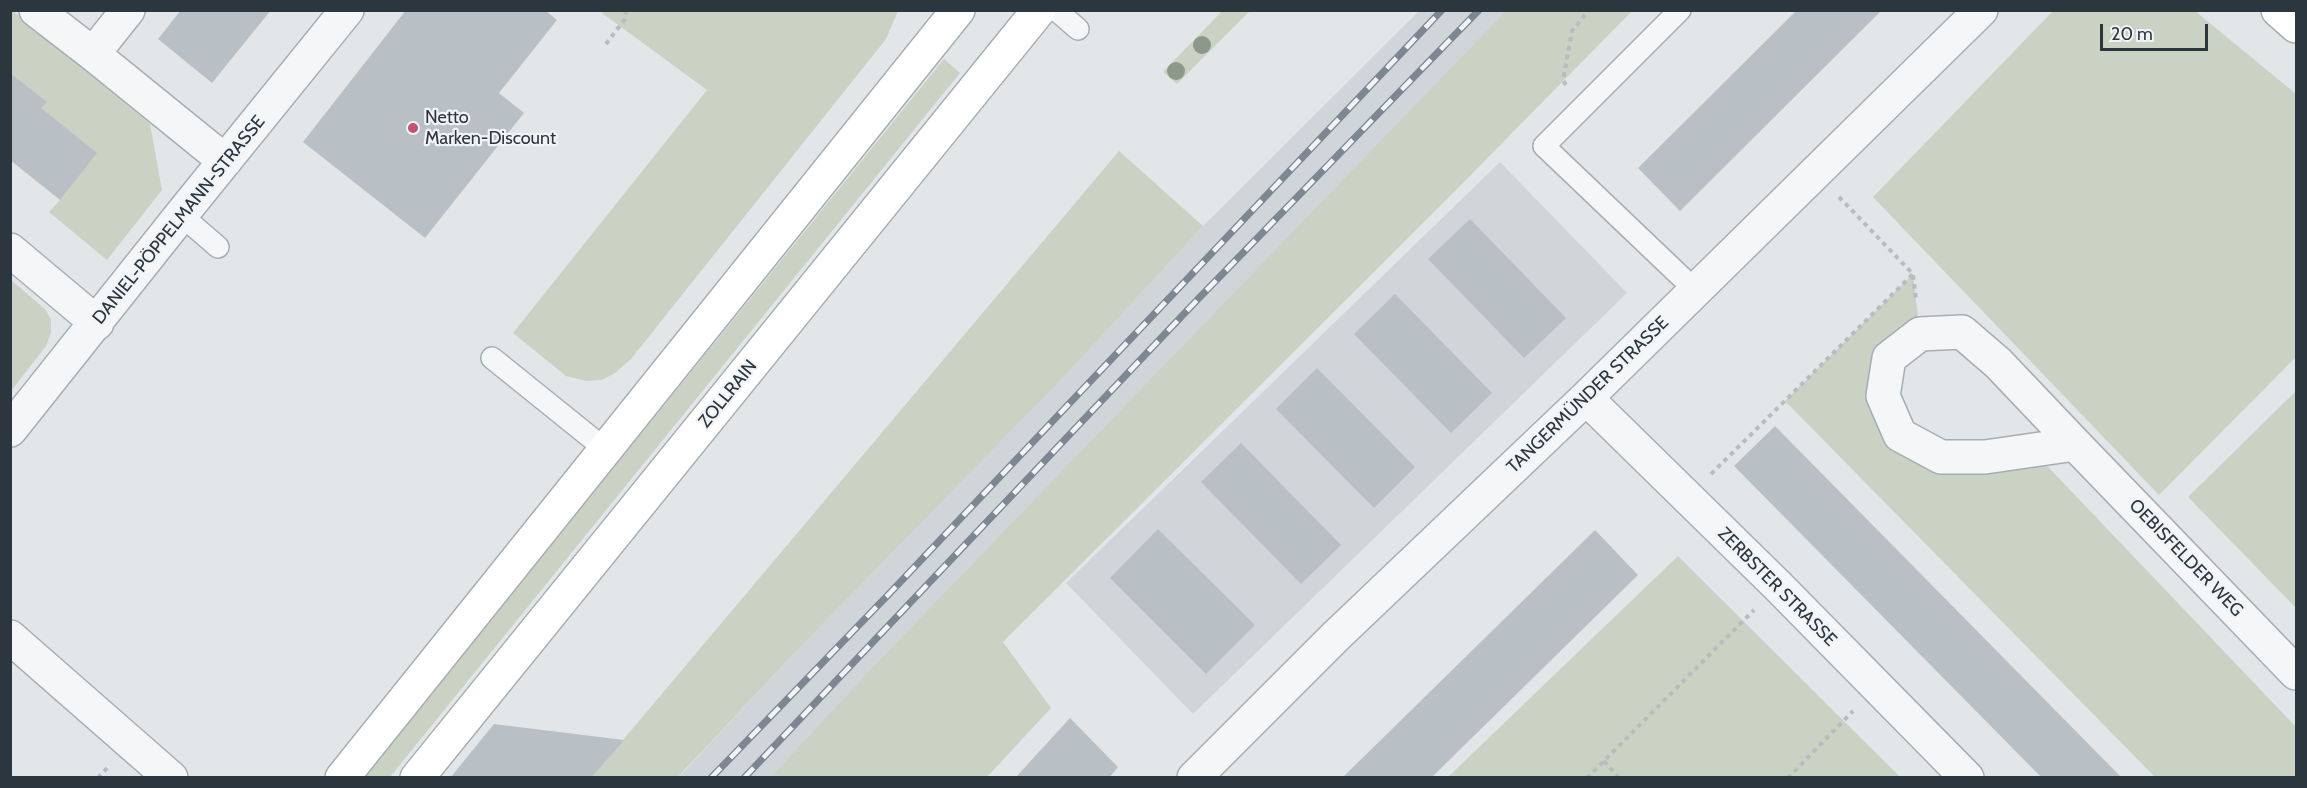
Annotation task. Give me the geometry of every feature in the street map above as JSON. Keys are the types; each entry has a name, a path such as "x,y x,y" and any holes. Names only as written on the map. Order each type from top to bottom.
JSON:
{"main road":[{"path":"342,777 958,10"},
{"name":"ZOLLRAIN","path":"417,777 1038,10"},
{"path":"2278,10 2296,26"}],"street":[{"path":"36,10 225,161"},
{"path":"93,54 128,10"},
{"name":"DANIEL-PÖPPELMANN-STRASSE","path":"10,430 347,10"},
{"name":"TANGERMÜNDER STRASSE","path":"1194,777 1336,636 1586,398 1981,10"},
{"path":"10,250 97,323"},
{"name":"OEBISFELDER WEG","path":"1920,334 1962,332 1998,363 2296,673"},
{"path":"1920,334 1889,358 1883,396 1900,435 1941,457 1985,457 2075,444"},
{"name":"ZERBSTER STRASSE","path":"1586,398 1778,586 1967,777"},
{"path":"10,637 171,777"}],"lane":[{"path":"1056,10 1078,29"},
{"path":"1680,10 1544,146 1695,290"},
{"path":"181,215 218,247"},
{"path":"492,358 605,449"}],"path":[{"path":"606,44 625,20 626,10"},
{"path":"1582,108 1563,80 1572,31 1589,10"},
{"path":"1815,171 1913,274 1920,334"},
{"path":"1687,498 1913,274"},
{"path":"1587,777 1778,586"},
{"path":"1788,777 1877,687"},
{"path":"1604,761 1619,777"}],"shaded area":[{"path":"1419,11 1507,11 889,650 774,777 678,778 804,643 1061,380 1203,226"},
{"path":"1500,162 1627,293 1193,714 1066,583"}],"green space":[{"path":"12,10 150,124 162,190 107,260 49,212 60,200 41,108 46,102 13,75 11,78 10,11"},
{"path":"1507,10 1632,11 1003,642 1051,708 987,777 771,777 889,650"},
{"path":"603,11 898,11 886,39 631,359 615,373 602,380 586,381 566,376 513,333 707,90 602,13"},
{"path":"1222,11 1250,11 1177,84 1163,72"},
{"path":"2053,11 2195,11 2296,94 2296,357 2159,495 1873,197"},
{"path":"944,59 960,73 390,777 363,778"},
{"path":"1119,151 1203,226 1061,380 804,643 678,777 591,778"},
{"path":"1913,274 1920,334 1883,396 1941,457 2032,450 2296,727 2296,777 2155,777 1785,401"},
{"path":"11,280 46,310 51,320 51,333 46,346 11,391"},
{"path":"2296,391 2296,608 2188,497"},
{"path":"1678,556 1900,777 1448,777"}],"building":[{"path":"181,10 271,10 212,83 158,39"},
{"name":"Netto Marken-Discount","path":"406,10 545,10 557,20 499,93 524,113 425,238 303,142"},
{"path":"1797,10 1882,10 1680,211 1638,168"},
{"path":"13,75 47,102 41,108 97,153 60,200 10,160 10,78"},
{"path":"1470,219 1566,318 1524,358 1428,259"},
{"path":"1395,294 1492,393 1451,433 1354,334"},
{"path":"1317,368 1415,467 1374,508 1276,409"},
{"path":"1775,426 2122,778 2042,778 1734,466"},
{"path":"1241,443 1341,545 1301,584 1201,482"},
{"path":"1158,529 1255,625 1206,674 1110,578"},
{"path":"1595,530 1638,575 1431,778 1342,778"},
{"path":"1070,718 1118,767 1109,778 1015,778"},
{"path":"494,724 624,740 591,778 450,778"}],"railway":[{"path":"711,778 888,595 1442,10"},
{"path":"744,778 1199,298 1479,10"}],"place":[{"name":"Netto Marken-Discount","path":"413,128"}]}
